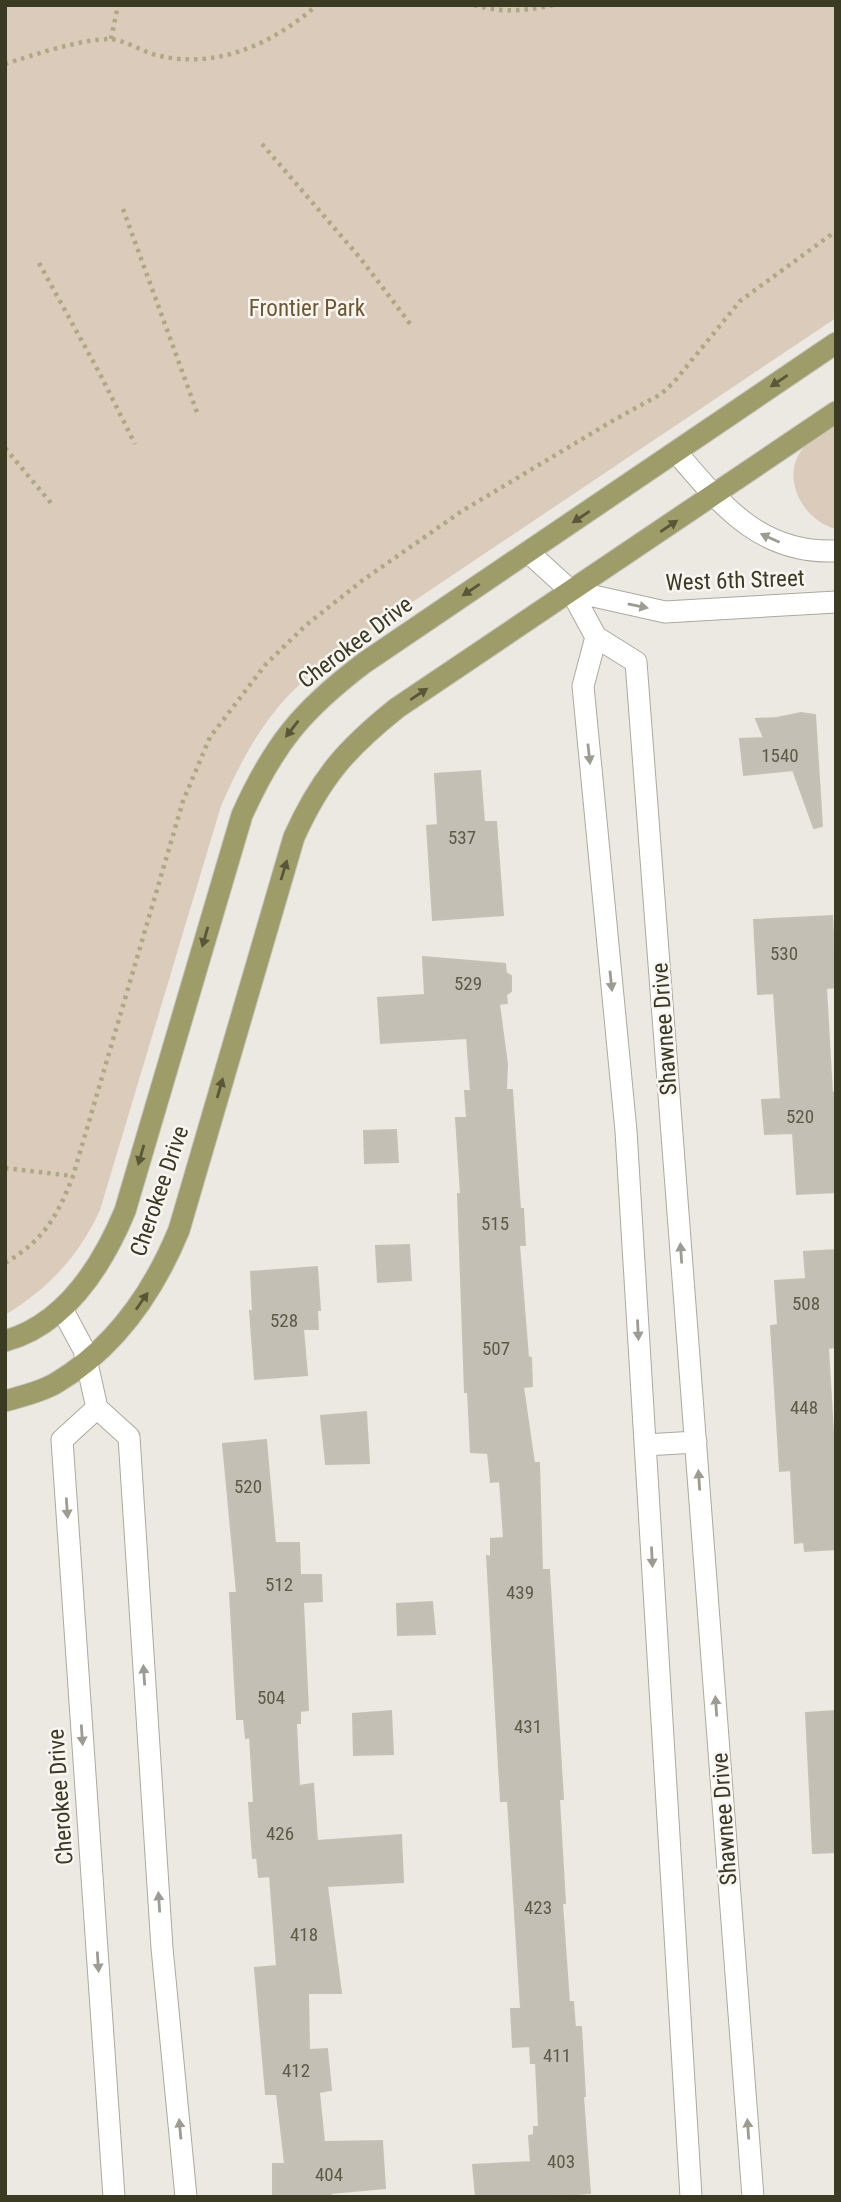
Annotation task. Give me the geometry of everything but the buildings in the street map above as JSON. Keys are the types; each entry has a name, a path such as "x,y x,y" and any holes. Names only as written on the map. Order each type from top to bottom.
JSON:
{"main road":[{"name":"Cherokee Drive","path":"5,1341 24,1336 62,1308 99,1264 125,1211 242,816 257,781 302,715 330,688 364,663 836,343"},
{"name":"Cherokee Drive","path":"5,1401 55,1384 86,1361 124,1326 165,1263 179,1230 284,868 303,817 325,779 345,754 397,708 836,412"}],"street":[{"name":"West 6th Street","path":"676,452 714,496 744,524 799,549 836,551"},
{"path":"528,552 571,592"},
{"name":"West 6th Street","path":"571,592 665,612 836,602"},
{"name":"Shawnee Drive","path":"571,592 596,637 636,662 753,2197"},
{"name":"Shawnee Drive","path":"596,637 583,686 626,1131 691,2197"},
{"path":"62,1308 79,1340 97,1408 128,1437 162,1948 186,2197"},
{"name":"Cherokee Drive","path":"97,1408 62,1440 114,2197"},
{"path":"645,1445 696,1442"}],"path":[{"path":"111,39 118,5"},
{"path":"5,64 75,45 111,39 159,56 181,60 226,56 265,42 317,5"},
{"path":"474,5 491,10 529,10 553,5"},
{"path":"262,144 361,259 411,326"},
{"path":"123,209 198,415"},
{"path":"661,394 699,353 740,301 836,231"},
{"path":"39,263 135,444"},
{"path":"5,448 51,503"},
{"path":"5,1168 73,1176"}],"green space":[{"name":"Frontier Park","path":"5,5 836,5 836,318 326,660 276,710 249,749 221,806 100,1210 92,1227 61,1270 35,1294 5,1315"},
{"path":"836,424 836,529 814,518 806,508 799,498 794,474 795,462 804,447"}]}
